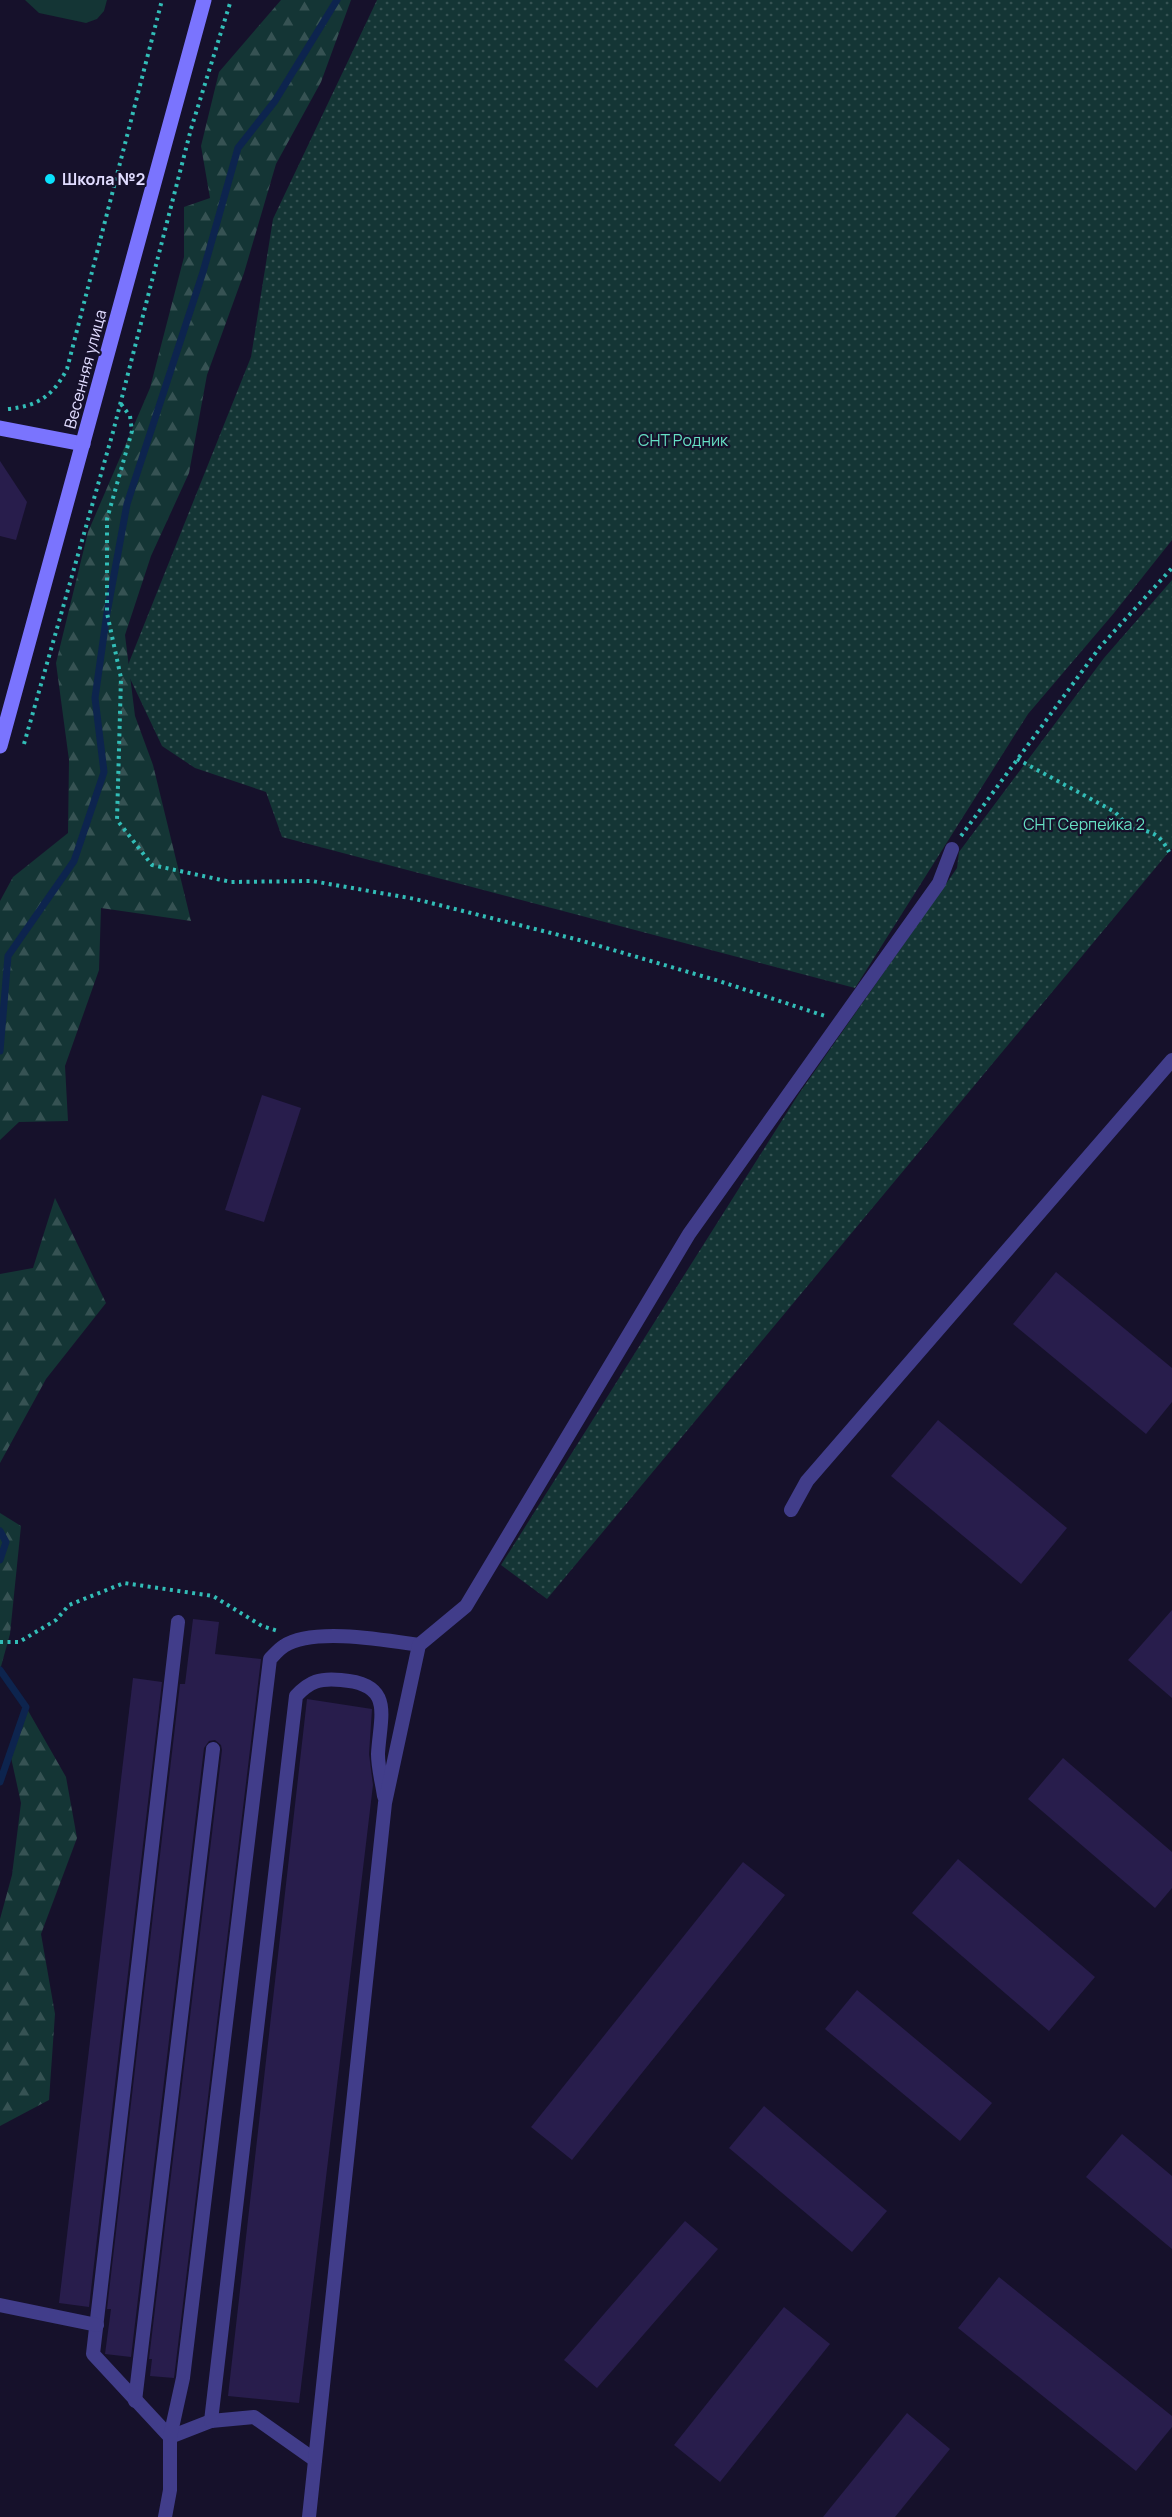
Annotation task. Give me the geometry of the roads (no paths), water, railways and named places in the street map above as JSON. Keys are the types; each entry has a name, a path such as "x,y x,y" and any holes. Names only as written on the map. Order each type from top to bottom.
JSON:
{"main road":[{"name":"Весенняя улица","path":"0,746 4,714 83,444 204,0"},
{"path":"0,428 83,444"}],"lane":[{"path":"309,2517 386,1803 419,1645 466,1606 689,1234 939,883 952,849"},
{"path":"791,1510 807,1481 1172,1060"},
{"path":"170,2437 93,2354 178,1622"},
{"path":"165,2517 170,2490 170,2437 183,2378 270,1659 284,1645 304,1639 381,1639 419,1645"},
{"path":"211,2421 296,1696 307,1683 324,1678 358,1681 375,1694 383,1707 378,1757 386,1803"},
{"path":"135,2401 213,1749"},
{"path":"0,2305 97,2325"},
{"path":"170,2437 211,2421 254,2417 315,2460"}],"waterway":[{"path":"0,1051 8,956 74,861 104,772 95,698 107,613 127,504 203,272 238,148 275,101 337,0"},
{"path":"0,1531 6,1542 0,1560"},
{"path":"0,1670 26,1707 0,1782"}],"place":[{"name":"Школа №2","path":"50,179"}],"park label":[{"name":"СНТ Родник","path":"683,440"},
{"name":"СНТ Серпейка 2","path":"1084,824"}]}
